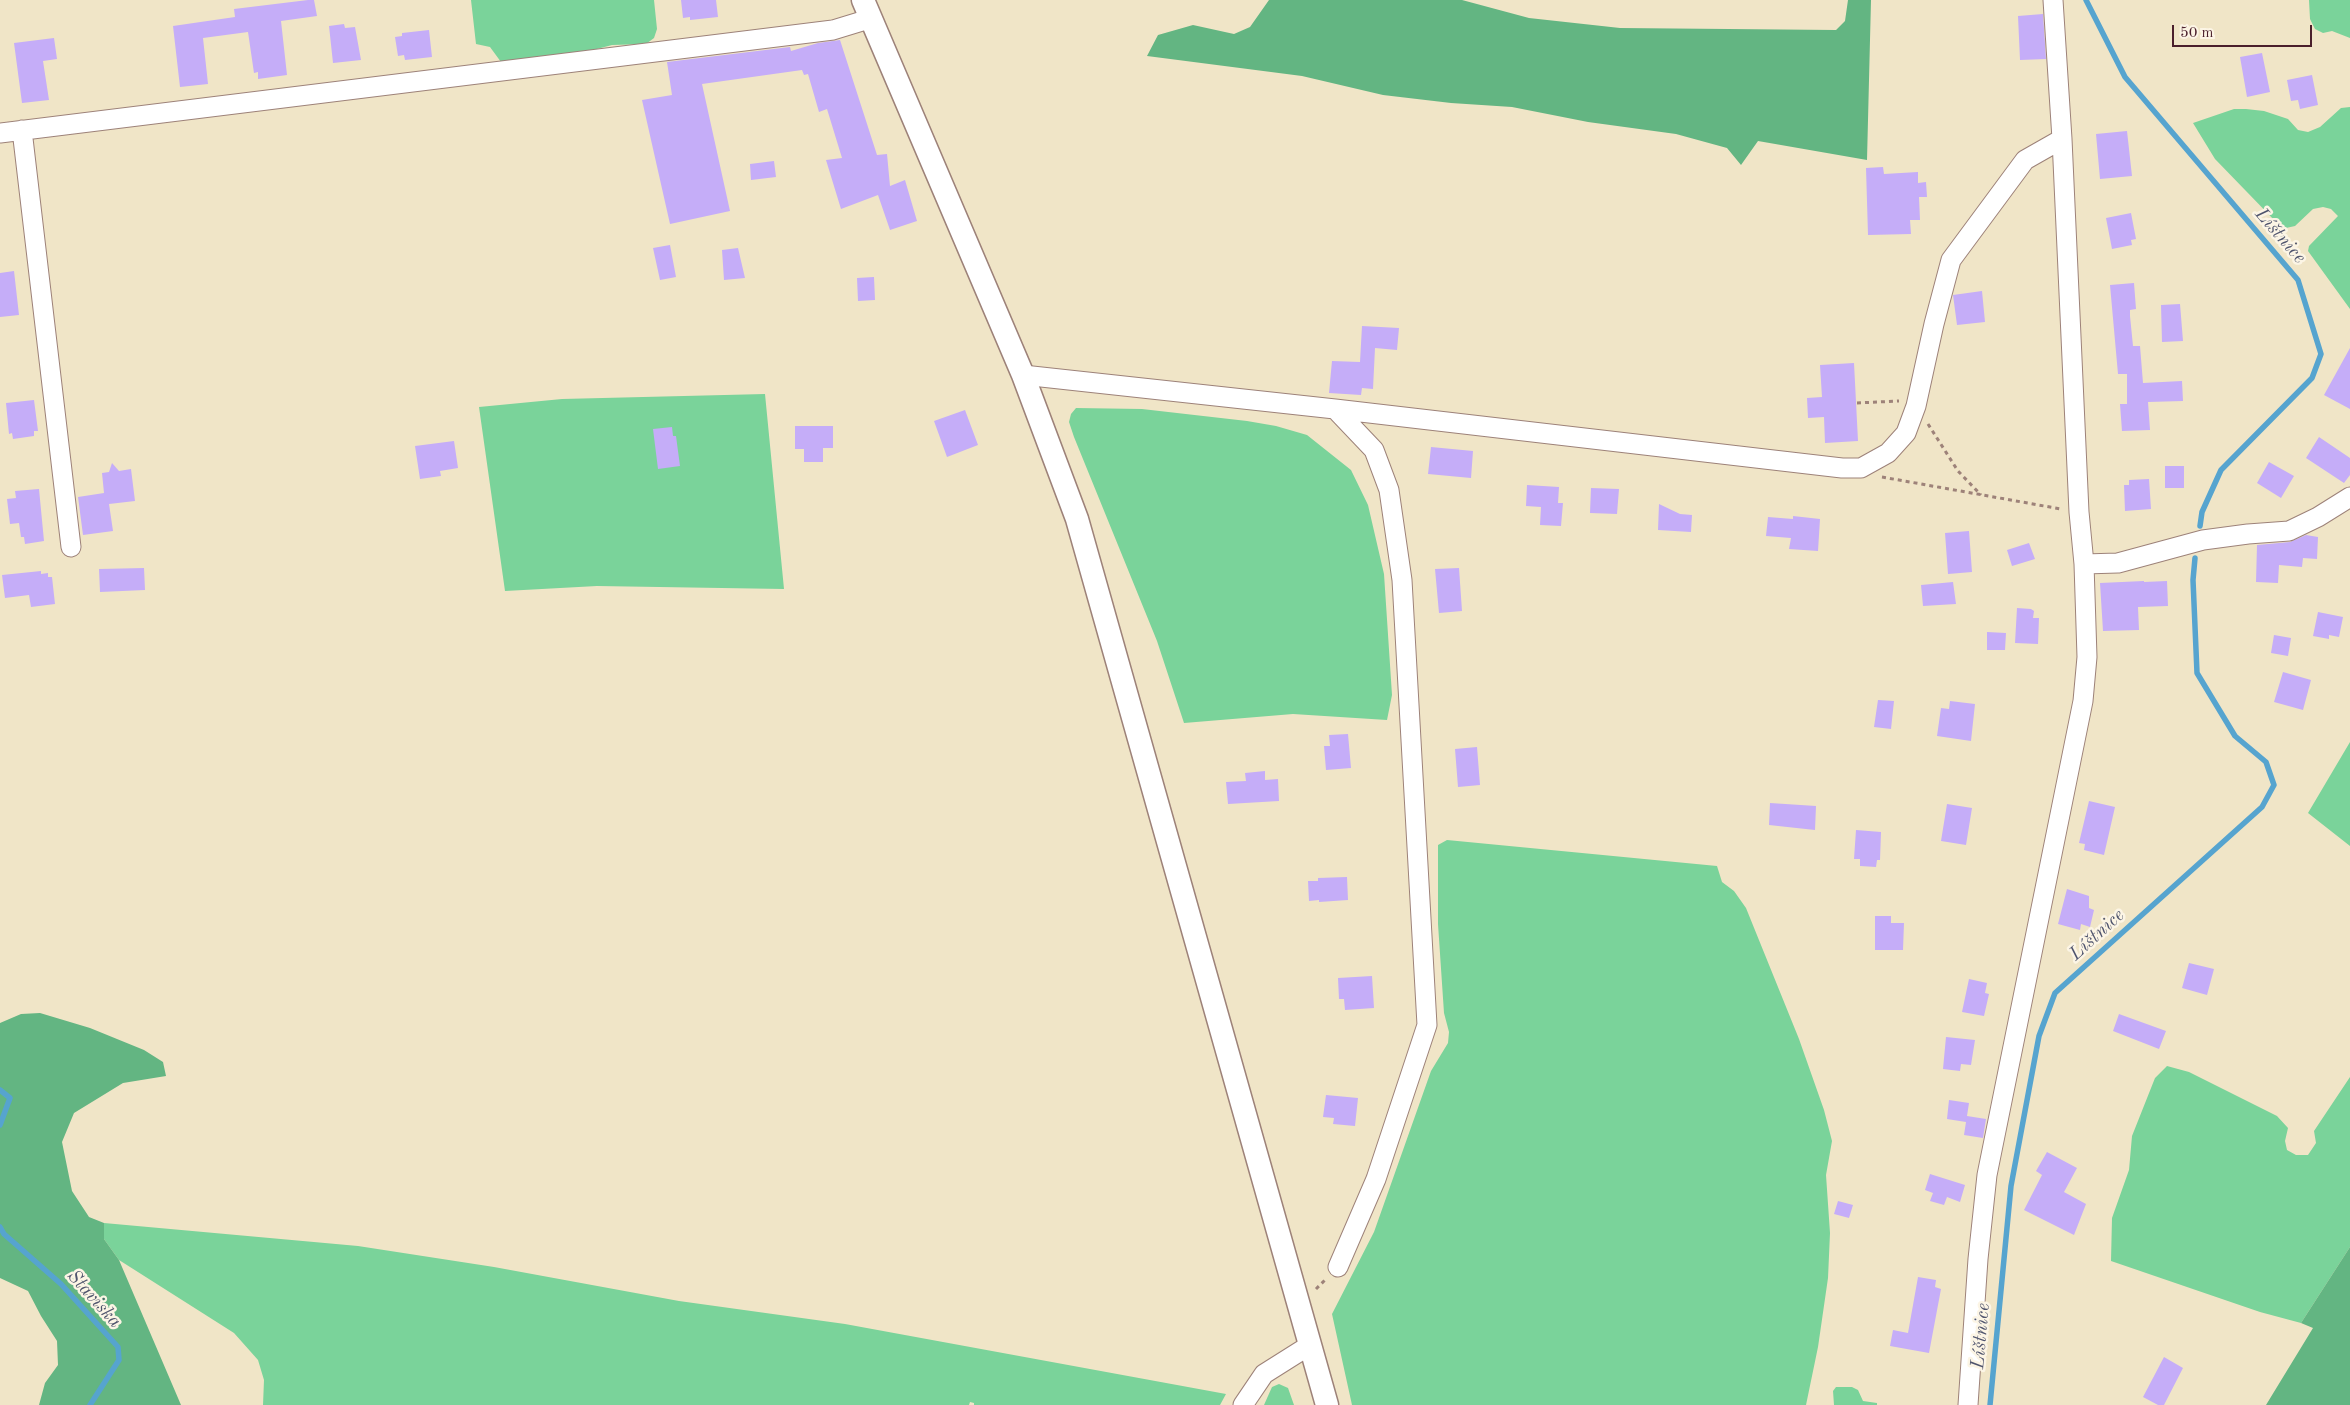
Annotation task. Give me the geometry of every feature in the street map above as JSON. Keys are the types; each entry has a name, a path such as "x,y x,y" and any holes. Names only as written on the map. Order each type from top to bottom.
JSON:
{"street":[{"path":"1968,1405 1978,1259 1987,1175 2083,701 2087,657 2084,564 2078,512 2062,139 2053,0"},
{"path":"0,132 833,30 866,10 1023,375 1077,519 1327,1405"},
{"path":"22,130 72,546"},
{"path":"1023,375 1842,468 1861,468 1888,452 1906,433 1916,406 1934,324 1951,260 2025,160 2062,139"},
{"path":"1335,409 1374,450 1389,490 1402,580 1427,1025 1376,1179 1338,1268"},
{"path":"2084,564 2118,563 2203,540 2289,531 2318,517 2350,497"},
{"path":"1243,1405 1264,1374 1310,1345"}],"path":[{"path":"1861,468 1867,474 2078,512"},
{"path":"1299,1305 1338,1268"}],"green space":[{"path":"471,0 654,0 657,29 654,38 646,44 612,45 578,54 501,62 490,47 476,44"},
{"path":"1269,0 1462,0 1529,18 1620,28 1836,30 1845,21 1848,0 1871,0 1867,160 1758,141 1741,165 1727,148 1676,134 1588,122 1512,107 1451,103 1383,95 1302,76 1147,56 1158,35 1193,25 1234,34 1250,27"},
{"path":"2309,0 2350,0 2350,38 2332,31 2323,33 2315,29 2310,19"},
{"path":"2350,107 2350,309 2308,251 2309,246 2338,216 2331,209 2323,207 2313,209 2295,226 2286,228 2277,223 2215,159 2193,123 2234,109 2246,109 2264,111 2288,119 2298,130 2308,132 2320,127 2341,108"},
{"path":"765,394 784,589 597,586 505,591 479,407 562,399"},
{"path":"1076,408 1142,409 1276,426 1307,435 1351,470 1368,505 1384,574 1392,695 1387,720 1293,714 1184,723 1157,641 1074,437 1069,422 1071,414"},
{"path":"2350,742 2350,846 2308,813"},
{"path":"1447,840 1717,866 1722,882 1734,891 1746,908 1799,1039 1824,1110 1832,1141 1826,1175 1830,1233 1828,1278 1818,1347 1806,1405 1352,1405 1332,1314 1374,1232 1431,1071 1448,1043 1449,1032 1444,1013 1438,924 1438,845"},
{"path":"40,1013 90,1028 144,1050 163,1062 166,1076 123,1083 74,1113 62,1142 72,1191 89,1217 104,1223 104,1239 119,1260 181,1405 39,1405 45,1383 58,1365 57,1341 28,1291 0,1278 0,1023 21,1014"},
{"path":"2167,1066 2189,1072 2277,1116 2288,1128 2285,1141 2287,1150 2296,1155 2308,1155 2316,1143 2314,1131 2350,1077 2350,1247 2301,1323 2260,1312 2111,1261 2112,1218 2129,1170 2132,1136 2155,1078"},
{"path":"104,1223 358,1246 494,1267 679,1301 845,1324 1226,1394 1220,1405 974,1405 974,1403 970,1402 969,1405 263,1405 264,1380 258,1360 234,1333 119,1260 104,1239"},
{"path":"2350,1247 2350,1405 2266,1405 2313,1328 2301,1323"},
{"path":"1279,1384 1288,1388 1294,1405 1264,1405 1272,1387"},
{"path":"1836,1387 1852,1387 1858,1390 1863,1401 1877,1403 1877,1405 1834,1405 1833,1391"}],"building":[{"path":"314,0 317,16 281,21 287,75 258,79 258,72 254,73 248,32 203,38 208,84 180,87 173,26 235,17 234,9"},
{"path":"681,0 716,0 718,17 690,20 690,17 683,18"},
{"path":"2043,14 2046,59 2020,60 2018,16"},
{"path":"344,24 345,28 355,27 361,60 333,63 329,26"},
{"path":"429,30 432,57 405,60 404,55 398,56 395,37 402,36 402,33"},
{"path":"54,38 57,59 43,61 49,100 22,103 14,43"},
{"path":"840,40 877,155 887,154 890,186 905,180 917,221 890,230 878,195 841,209 826,160 842,158 827,109 819,112 808,74 804,75 802,70 702,84 730,211 670,224 642,100 672,95 667,62 790,47 791,51 818,43"},
{"path":"2262,53 2270,92 2247,97 2240,57"},
{"path":"2312,75 2318,105 2300,109 2298,100 2291,101 2287,80"},
{"path":"2127,131 2132,176 2100,179 2096,134"},
{"path":"774,161 776,177 751,180 750,164"},
{"path":"1883,167 1884,174 1918,172 1918,183 1926,182 1927,197 1919,197 1920,220 1910,220 1911,234 1868,235 1866,168"},
{"path":"2131,213 2136,239 2131,240 2132,245 2112,249 2106,218"},
{"path":"670,245 676,277 660,280 653,248"},
{"path":"738,248 745,278 724,280 722,250"},
{"path":"14,271 19,315 0,317 0,273"},
{"path":"874,277 875,300 858,301 857,278"},
{"path":"2134,283 2136,309 2130,310 2130,316 2133,346 2140,346 2143,383 2182,381 2183,401 2148,402 2150,430 2122,431 2120,404 2127,404 2127,374 2118,374 2110,285"},
{"path":"1982,291 1985,322 1957,325 1953,295"},
{"path":"2180,304 2183,341 2162,342 2161,305"},
{"path":"1362,326 1399,328 1397,350 1375,348 1373,389 1362,388 1361,395 1329,393 1332,361 1360,362"},
{"path":"2350,348 2350,409 2324,395"},
{"path":"1854,363 1858,441 1825,443 1824,417 1808,418 1807,398 1822,397 1820,365"},
{"path":"34,400 38,431 34,431 34,436 13,439 12,433 9,434 6,403"},
{"path":"965,410 978,445 947,457 934,421"},
{"path":"795,426 833,426 833,448 823,448 823,462 804,462 804,449 795,449"},
{"path":"672,427 673,436 676,436 680,466 658,469 653,429"},
{"path":"2319,437 2350,458 2350,475 2344,483 2306,458"},
{"path":"454,441 458,468 440,471 441,476 420,479 415,446"},
{"path":"1431,447 1473,451 1471,478 1428,474"},
{"path":"2269,462 2294,476 2281,498 2257,483"},
{"path":"112,463 119,471 131,469 135,501 109,504 113,531 83,535 78,497 104,493 102,473 109,472"},
{"path":"2165,466 2184,466 2184,488 2165,488"},
{"path":"2149,479 2151,509 2125,511 2124,485 2129,485 2129,480"},
{"path":"1527,485 1559,487 1558,503 1563,503 1561,526 1540,525 1541,507 1526,506"},
{"path":"1591,488 1619,489 1617,514 1590,513"},
{"path":"39,489 44,541 25,544 24,537 21,537 19,523 10,524 7,499 16,498 15,491"},
{"path":"1659,504 1680,514 1692,515 1691,532 1658,530"},
{"path":"1793,516 1820,519 1818,551 1789,549 1791,538 1766,536 1768,517 1793,519"},
{"path":"1969,531 1972,572 1948,574 1945,533"},
{"path":"2306,535 2318,537 2317,559 2303,558 2302,567 2279,565 2278,583 2256,582 2257,545 2290,542"},
{"path":"2029,543 2035,559 2012,566 2007,550"},
{"path":"144,568 145,590 100,592 99,569"},
{"path":"1459,568 1462,611 1439,613 1435,569"},
{"path":"41,571 41,574 48,573 48,577 52,577 55,604 31,607 29,595 5,598 2,575"},
{"path":"2167,581 2168,606 2138,607 2139,630 2103,631 2100,583"},
{"path":"1953,582 1956,604 1923,606 1921,585"},
{"path":"2017,608 2031,609 2034,611 2033,618 2039,618 2038,644 2015,643"},
{"path":"2318,612 2343,617 2339,637 2329,635 2329,639 2313,636"},
{"path":"1987,632 2006,633 2005,650 1987,650"},
{"path":"2274,635 2291,638 2288,656 2271,653"},
{"path":"2283,672 2311,680 2303,710 2274,702"},
{"path":"1878,700 1894,701 1891,729 1874,727"},
{"path":"1950,701 1975,704 1971,741 1937,736 1941,708 1949,709"},
{"path":"1348,734 1351,768 1326,770 1324,746 1330,746 1329,735"},
{"path":"1477,747 1480,785 1458,787 1455,749"},
{"path":"1265,771 1265,780 1278,779 1279,801 1228,804 1226,782 1246,781 1245,773"},
{"path":"2089,801 2115,807 2104,855 2084,850 2085,844 2079,843"},
{"path":"1770,803 1816,806 1815,830 1769,825"},
{"path":"1947,804 1972,808 1966,845 1941,841"},
{"path":"1856,830 1881,832 1880,860 1877,860 1876,867 1860,866 1860,859 1854,859"},
{"path":"1347,877 1348,900 1309,901 1308,881 1318,881 1318,878"},
{"path":"2067,889 2089,896 2089,908 2094,910 2090,927 2081,924 2080,930 2058,924"},
{"path":"1875,916 1891,916 1891,923 1904,923 1903,950 1875,950"},
{"path":"2189,963 2214,969 2207,995 2182,988"},
{"path":"1372,976 1374,1008 1345,1010 1344,999 1339,999 1338,978"},
{"path":"1969,979 1987,983 1985,993 1989,994 1984,1016 1962,1012"},
{"path":"2119,1014 2166,1031 2159,1049 2113,1031"},
{"path":"1946,1037 1975,1040 1971,1065 1961,1064 1960,1071 1943,1069"},
{"path":"1326,1095 1358,1098 1355,1126 1333,1124 1334,1118 1323,1117"},
{"path":"1949,1100 1969,1103 1967,1116 1986,1119 1983,1138 1964,1135 1966,1122 1947,1119"},
{"path":"2047,1152 2077,1168 2064,1192 2086,1204 2074,1235 2024,1210 2042,1175 2036,1171"},
{"path":"1930,1174 1965,1185 1960,1202 1947,1197 1944,1205 1930,1201 1933,1193 1925,1190"},
{"path":"1838,1201 1853,1205 1849,1218 1834,1214"},
{"path":"1918,1277 1936,1280 1935,1287 1941,1289 1929,1353 1890,1346 1893,1330 1908,1333"},
{"path":"2164,1357 2183,1368 2164,1405 2158,1405 2143,1397"}],"waterway":[{"name":"Líštnice","path":"2086,0 2125,77 2298,280 2321,354 2312,378 2221,470 2202,512 2200,526"},
{"name":"Líštnice","path":"1990,1405 2011,1186 2039,1036 2055,993 2262,807 2274,785 2266,762 2235,736 2197,673 2193,580 2195,558"},
{"name":"Staviska","path":"0,1090 10,1098 0,1125"},
{"name":"Staviska","path":"0,1227 4,1234 61,1284 118,1347 119,1360 90,1405"}]}
